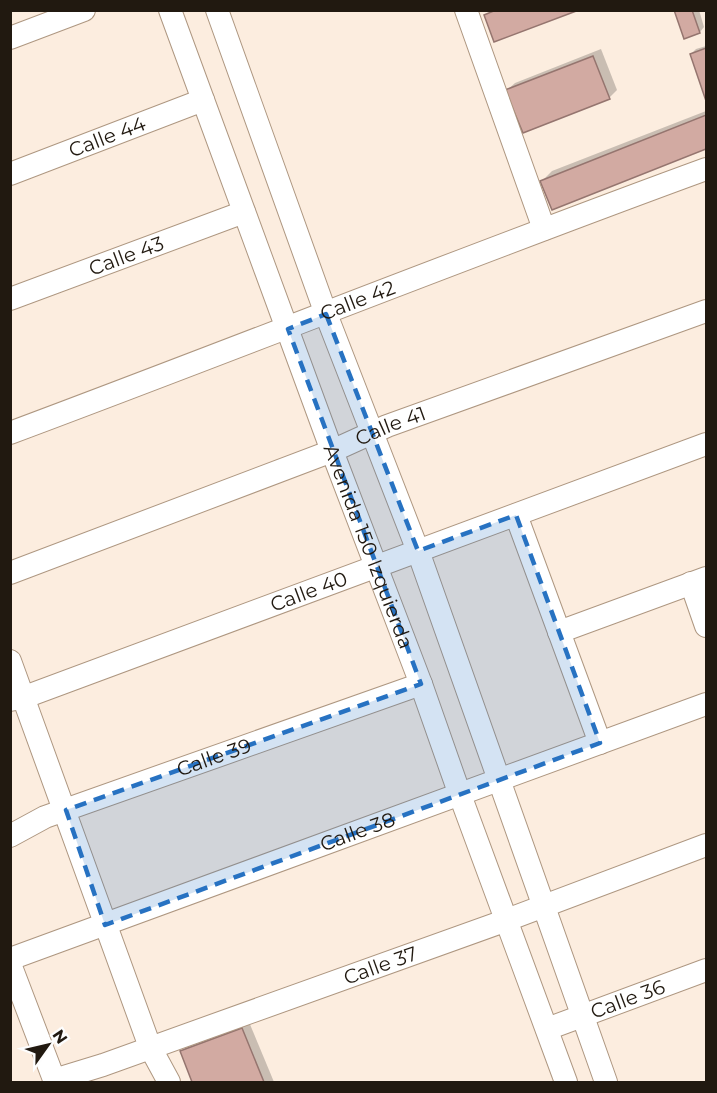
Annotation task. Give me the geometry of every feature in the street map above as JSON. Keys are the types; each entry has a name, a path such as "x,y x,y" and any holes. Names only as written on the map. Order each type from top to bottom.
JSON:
{"street":[{"path":"10,38 84,10"},
{"name":"Avenida 150 Izquierda","path":"170,10 332,451 378,566 566,1083"},
{"path":"217,10 326,314 418,551 498,781 584,1015 606,1083"},
{"path":"466,10 544,229"},
{"name":"Calle 44","path":"10,174 203,100"},
{"name":"Calle 42","path":"10,433 706,169"},
{"name":"Calle 43","path":"10,299 244,212"},
{"name":"Calle 41","path":"10,573 332,451 372,432 706,311"},
{"name":"Calle 40","path":"16,699 706,444"},
{"path":"516,515 600,744"},
{"path":"559,632 699,580 706,626"},
{"path":"10,662 16,699 66,810 150,1047 169,1083"},
{"name":"Calle 39","path":"10,836 45,817 421,684"},
{"name":"Calle 38","path":"10,962 706,704"},
{"name":"Calle 37","path":"54,1081 507,920 706,845"},
{"path":"10,962 54,1081"},
{"name":"Calle 36","path":"547,1029 706,970"}],"highlighted area":[{"path":"326,314 418,551 516,515 600,743 105,925 66,810 421,684 288,329"}],"building":[{"path":"496,10 579,10 494,42 484,15"},
{"path":"674,10 692,10 700,33 684,39"},
{"path":"706,48 706,101 690,54"},
{"path":"593,56 610,99 523,133 505,90"},
{"path":"706,115 706,149 552,210 540,181"},
{"path":"242,1028 264,1082 192,1082 180,1051"}]}
